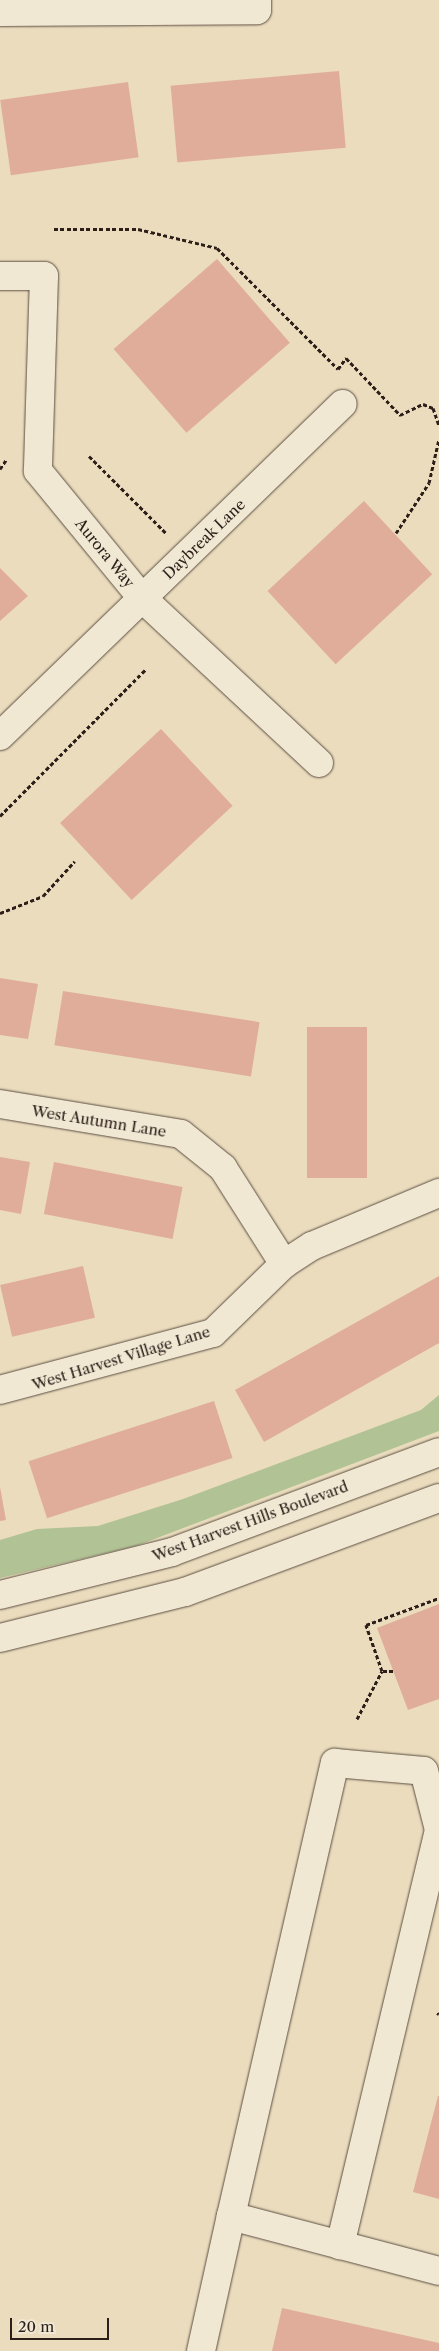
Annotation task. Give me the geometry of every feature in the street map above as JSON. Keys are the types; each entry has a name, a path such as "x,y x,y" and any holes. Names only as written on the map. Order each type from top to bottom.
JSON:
{"street":[{"path":"0,12 257,5"},
{"name":"Aurora Way","path":"0,276 44,276 38,471 142,598 319,763"},
{"name":"Daybreak Lane","path":"0,736 343,404"},
{"name":"West Autumn Lane","path":"0,1104 181,1134 223,1168 284,1264"},
{"name":"West Harvest Village Lane","path":"0,1390 213,1333 284,1264 312,1246 439,1192"},
{"name":"West Harvest Hills Boulevard","path":"0,1595 172,1552 439,1452"},
{"path":"0,1638 185,1592 439,1498"},
{"path":"201,2351 230,2216 335,1763 431,1768 439,1830 340,2245"},
{"path":"230,2216 439,2271"}],"path":[{"path":"54,229 138,229 217,248 338,369 346,358 400,415 423,404 433,408 439,424"},
{"path":"396,533 429,483 439,439"},
{"path":"89,456 167,534"},
{"path":"0,816 145,670"},
{"path":"0,914 44,896 75,861"},
{"path":"356,1719 382,1671 366,1625 439,1598"},
{"path":"382,1671 393,1671"}],"green space":[{"path":"439,1395 439,1431 136,1546 0,1578 0,1540 37,1529 98,1526 183,1499 421,1410"}],"building":[{"path":"339,71 346,148 177,162 171,86"},
{"path":"128,82 139,157 11,175 0,100"},
{"path":"217,259 290,343 186,433 114,349"},
{"path":"364,501 432,574 336,664 267,591"},
{"path":"0,568 28,596 0,621"},
{"path":"161,729 233,806 132,900 60,823"},
{"path":"0,978 38,984 28,1039 0,1035"},
{"path":"63,991 260,1022 251,1076 54,1045"},
{"path":"307,1027 367,1027 367,1178 307,1178"},
{"path":"0,1157 30,1162 21,1214 0,1210"},
{"path":"54,1162 183,1187 172,1239 44,1214"},
{"path":"83,1266 95,1318 12,1337 0,1285"},
{"path":"439,1276 439,1343 264,1442 235,1390"},
{"path":"214,1401 233,1458 47,1518 29,1461"},
{"path":"0,1487 6,1520 0,1521"},
{"path":"439,1604 439,1699 408,1710 377,1628"},
{"path":"439,2096 439,2199 413,2192"},
{"path":"282,2308 439,2343 439,2351 272,2351"}]}
